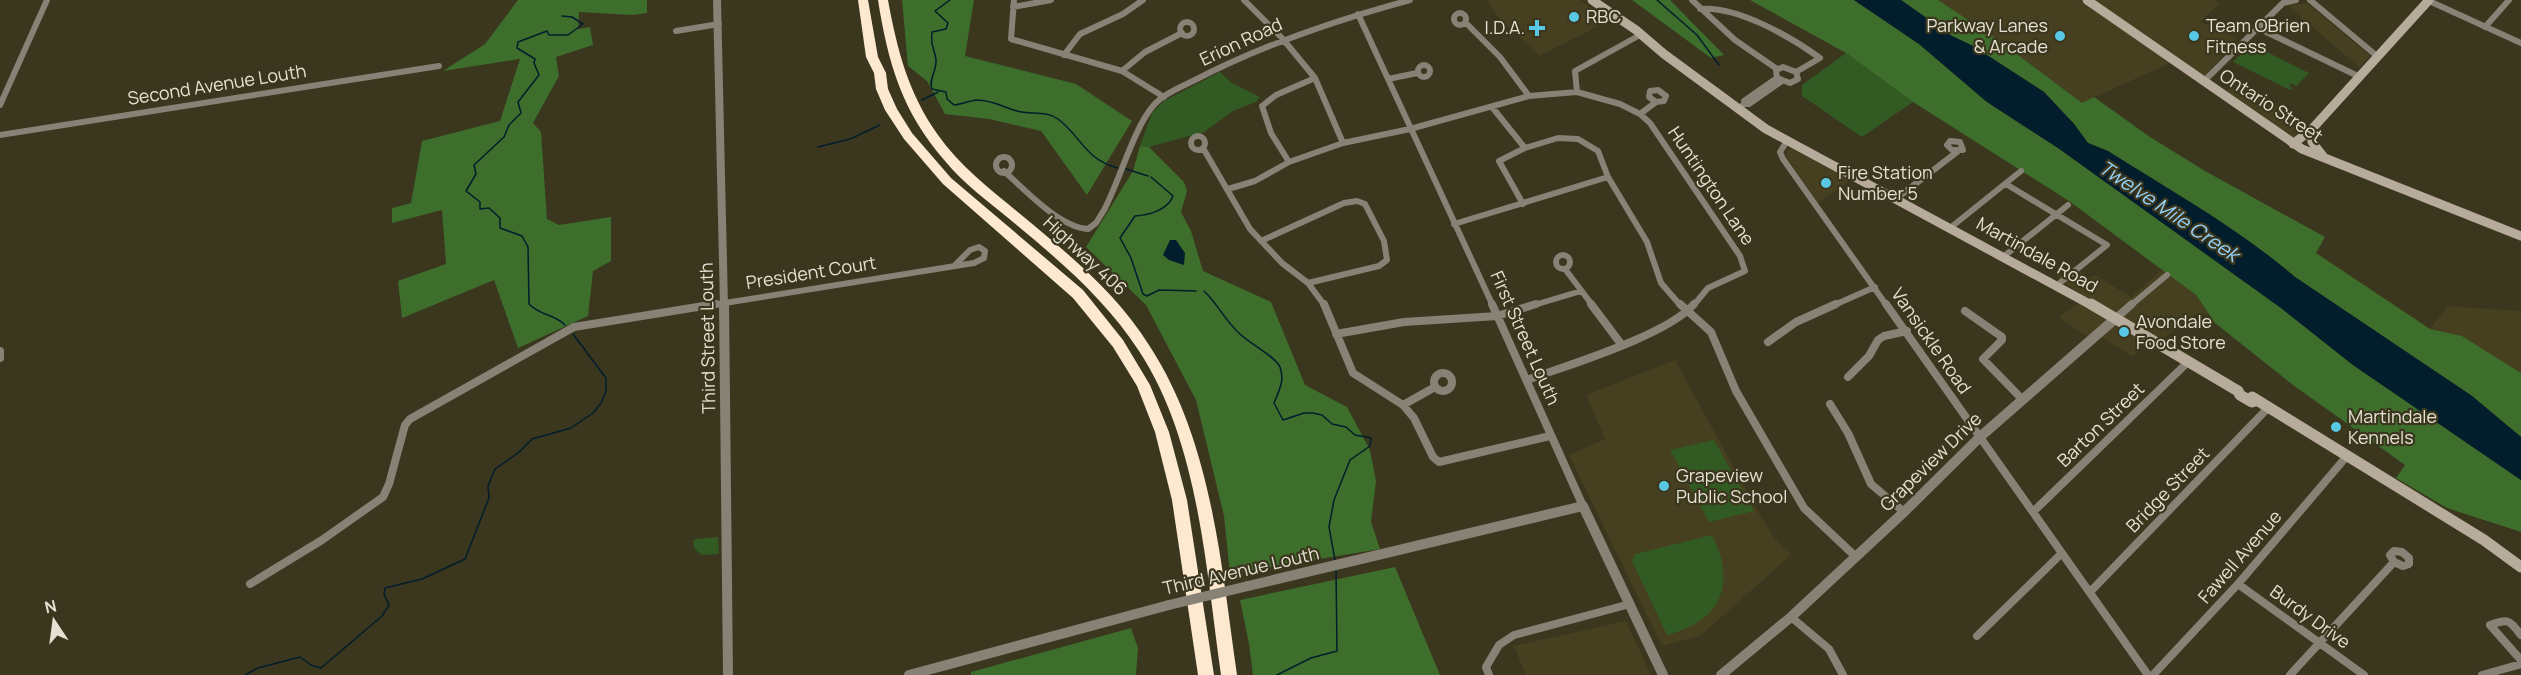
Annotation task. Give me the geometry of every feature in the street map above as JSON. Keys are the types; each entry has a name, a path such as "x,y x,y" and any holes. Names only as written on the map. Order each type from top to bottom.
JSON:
{"highway":[{"name":"Highway 406","path":"863,0 872,57 880,73 882,89 891,110 908,136 947,181 1057,274 1084,301 1121,348 1141,381 1162,430 1173,471 1206,675"},
{"name":"Highway 406","path":"883,0 894,61 922,121 938,143 957,167 1080,272 1112,304 1144,347 1161,376 1179,417 1192,459 1229,675"}],"main road":[{"name":"Martindale Road","path":"1592,0 1616,17 1616,20 1630,31 1640,35 1742,106 1787,141 1898,198 2116,318 2484,540 2521,567"},
{"name":"Ontario Street","path":"2086,0 2293,144 2327,160 2521,236"},
{"path":"2293,144 2312,129 2428,0"},
{"name":"Martindale Road","path":"1764,125 1817,155"},
{"path":"2312,129 2312,142 2327,160"}],"street":[{"path":"0,105 47,0"},
{"name":"Third Street Louth","path":"717,0 724,303 728,675"},
{"path":"1051,0 1044,3 1014,3 1011,39 1122,71 1164,97"},
{"path":"1065,55 1080,34 1123,14 1143,0"},
{"path":"1244,0 1282,38 1315,78 1343,143"},
{"name":"Erion Road","path":"1004,171 1056,215 1058,220 1075,232 1095,229 1128,165 1139,132 1151,108 1164,97 1282,38 1410,0"},
{"path":"1692,0 1735,40 1777,69 1787,67 1796,72 1799,77 1796,81 1780,80 1749,104 1742,106"},
{"path":"2203,82 2283,3 2296,0"},
{"path":"2310,0 2378,57"},
{"path":"2428,0 2521,43"},
{"path":"2485,27 2509,0"},
{"path":"1700,9 1708,5 1737,13 1809,49 1820,58 1796,72"},
{"name":"First Street Louth","path":"1358,14 1527,380 1550,436 1663,675"},
{"path":"1466,23 1500,57 1529,96"},
{"path":"676,31 718,24"},
{"path":"2258,28 2360,77"},
{"path":"1122,71 1145,52 1182,33"},
{"path":"1577,92 1575,71 1640,35"},
{"name":"Second Avenue Louth","path":"0,135 439,66"},
{"path":"1777,69 1775,74 1780,80"},
{"path":"1388,80 1417,73"},
{"path":"1289,162 1271,133 1262,106 1276,95 1315,78"},
{"name":"Huntington Lane","path":"1228,189 1255,181 1289,162 1343,143 1410,129 1529,96 1577,92 1605,99 1640,114 1660,138 1746,267 1740,275 1708,288 1687,313 1649,334 1527,380"},
{"path":"1640,114 1656,102"},
{"path":"1492,107 1525,148"},
{"path":"1523,204 1499,161 1525,148 1558,138 1578,139 1598,151 1608,177 1647,242 1661,283 1687,313 1711,332 1736,391 1804,508 1856,557"},
{"name":"Vansickle Road","path":"1787,141 1780,152 1783,159 2148,675"},
{"path":"1203,148 1228,189 1238,211 1260,241 1282,263 1308,283 1323,302 1353,373 1403,405 1414,418 1433,457 1439,462 1550,436"},
{"path":"1898,198 1957,152"},
{"path":"1950,228 2021,171"},
{"path":"1454,224 1608,177"},
{"path":"2006,184 2107,245 2056,286"},
{"path":"1260,241 1344,203 1357,201 1365,204 1384,241 1387,260 1379,266 1308,283"},
{"path":"2003,257 2068,205"},
{"name":"President Court","path":"250,584 322,540 383,497 389,484 405,425 410,419 574,327 955,265"},
{"path":"1565,268 1621,344"},
{"name":"Grapeview Drive","path":"1721,675 1791,617 2022,399 2167,275"},
{"path":"1768,342 1796,322 1875,287"},
{"path":"1336,334 1404,322 1497,316 1581,291"},
{"path":"1965,310 2002,337 2002,340 1983,359 2022,399"},
{"path":"1848,376 1869,356 1878,340 1884,336 1906,331"},
{"path":"0,351 0,358"},
{"name":"Barton Street","path":"2034,511 2189,361"},
{"path":"1403,405 1435,387"},
{"path":"1830,404 1848,433 1871,484 1904,512"},
{"name":"Bridge Street","path":"2090,592 2267,409"},
{"name":"Fawell Avenue","path":"2153,675 2238,584 2347,456"},
{"name":"Third Avenue Louth","path":"909,675 1169,605 1583,506"},
{"path":"1977,636 2062,553"},
{"path":"2290,675 2394,562"},
{"name":"Burdy Drive","path":"2238,584 2364,675"},
{"path":"1489,675 1486,667 1494,650 1514,635 1630,604"},
{"path":"1791,617 1828,649 1843,675"},
{"path":"2482,675 2521,662 2490,625 2504,620 2511,622 2521,634"}],"shaded area":[{"path":"1487,0 1580,0 1608,21 1540,56 1499,18"},
{"path":"1938,0 2079,0 2170,63 2082,103 1994,37"},
{"path":"2095,0 2215,0 2219,4 2200,22 2237,38 2204,77"},
{"path":"2307,3 2370,56 2359,67 2288,6"},
{"path":"2238,79 2275,105 2308,123 2297,138 2285,135 2225,93"},
{"path":"1789,147 1850,180 1818,203 1786,156"},
{"path":"2071,265 2090,278 2095,275 2131,297 2162,270 2196,295 2208,314 2197,313 2162,339 2152,334 2133,357 2103,338 2084,335 2059,317 2077,304 2081,294 2057,278"},
{"path":"2448,306 2521,311 2521,373 2462,336 2430,329"},
{"name":"Grapeview Public School","path":"1675,360 1761,517 1776,540 1792,554 1700,636 1662,646 1569,455 1605,439 1586,395"},
{"path":"1626,621 1651,675 1526,675 1514,646"}],"green space":[{"path":"518,0 647,0 647,13 633,15 579,12 578,29 590,27 593,45 556,57 559,76 533,123 541,132 547,219 559,225 611,217 611,261 593,271 588,316 518,348 494,280 402,318 398,281 446,264 442,210 392,223 392,208 411,203 422,141 500,121 520,59 443,71 485,44"},
{"path":"902,0 974,0 965,56 1076,84 1132,121 1087,195 1041,131 989,119 945,114 927,81 908,66"},
{"path":"1632,0 1670,0 1724,55 1711,58"},
{"path":"1750,0 1854,0 1919,44 1987,102 2058,148 2281,308 2353,365 2521,480 2521,532 2447,508 2396,478 2405,465 2293,385 2215,323 2196,295 2069,201 1913,102 1846,53"},
{"path":"1901,0 1938,0 1994,37 2082,103 2094,97 2150,137 2205,171 2325,237 2316,253 2430,329 2462,336 2521,373 2521,437 2472,396 2295,277 2251,242 2108,151 2088,143 2074,124 2044,92 1973,46 1952,36"},
{"path":"2251,44 2309,73 2296,86 2291,83 2289,86 2293,88 2290,90 2233,62"},
{"path":"1846,53 1913,102 1862,137 1802,96 1802,85"},
{"path":"1220,72 1232,83 1260,97 1256,102 1233,111 1204,132 1149,147 1140,146 1152,113 1164,101"},
{"path":"1140,146 1149,147 1184,182 1187,191 1181,212 1191,231 1203,271 1271,302 1305,385 1347,407 1370,450 1376,481 1371,522 1380,549 1230,574 1224,516 1196,400 1146,305 1086,247 1133,171"},
{"path":"1714,440 1754,511 1709,522 1670,450"},
{"path":"1712,535 1723,570 1723,585 1719,599 1712,610 1700,620 1685,629 1667,635 1632,561 1635,554"},
{"path":"718,537 719,554 701,555 694,548 693,541 696,539"},
{"path":"1395,567 1440,675 1253,675 1240,600"},
{"path":"1131,628 1138,648 1136,675 971,675 971,672"}],"water":[{"name":"Twelve Mile Creek","path":"1854,0 1901,0 1952,36 1973,46 2044,92 2074,124 2088,143 2108,151 2227,226 2295,277 2472,396 2521,437 2521,480 2353,365 2281,308 2058,148 1987,102 1919,44"},
{"path":"1170,240 1176,240 1185,253 1184,265 1169,260 1163,255"}],"waterway":[{"path":"950,0 935,11 948,23 946,29 932,32 936,60 931,82 932,89 946,92 947,99 954,105 982,100 1017,111 1053,116 1066,126 1090,153 1118,168"},
{"path":"1657,0 1697,35 1719,65"},
{"path":"562,16 572,17 583,24 568,35 549,35 547,31 518,42 517,48 535,59 534,63 539,75 518,102 521,113 509,125 504,137 474,165 476,174 466,191 480,202 480,209 489,208 500,218 500,228 522,236 528,247 529,304 565,325"},
{"path":"922,100 938,92"},
{"path":"818,147 850,139 880,125"},
{"path":"1126,169 1148,176"},
{"path":"1151,177 1173,196 1171,201 1152,213 1135,216 1120,238 1131,258 1143,294 1147,296 1159,290 1196,291"},
{"path":"1204,291 1244,338 1278,363 1282,381 1274,403 1283,420 1304,413 1313,413 1322,415 1332,424 1346,427 1355,435 1371,438 1370,446 1350,460 1334,500 1329,527 1335,560"},
{"path":"245,675 258,668 300,657 311,665 321,668 382,616 389,605 384,594 385,588 422,579 465,559 489,498 488,486 495,469 518,453 532,439 571,428 593,413 601,403 606,391 606,378 573,334"},
{"path":"1277,675 1311,658 1337,651 1336,571"}],"place":[{"name":"RBC","path":"1574,17"},
{"name":"I.D.A.","path":"1537,28"},
{"name":"Parkway Lanes & Arcade","path":"2060,36"},
{"name":"Team OBrien Fitness","path":"2194,36"},
{"name":"Fire Station Number 5","path":"1826,183"},
{"name":"Avondale Food Store","path":"2124,332"},
{"name":"Martindale Kennels","path":"2336,427"},
{"name":"Grapeview Public School","path":"1664,486"}]}
